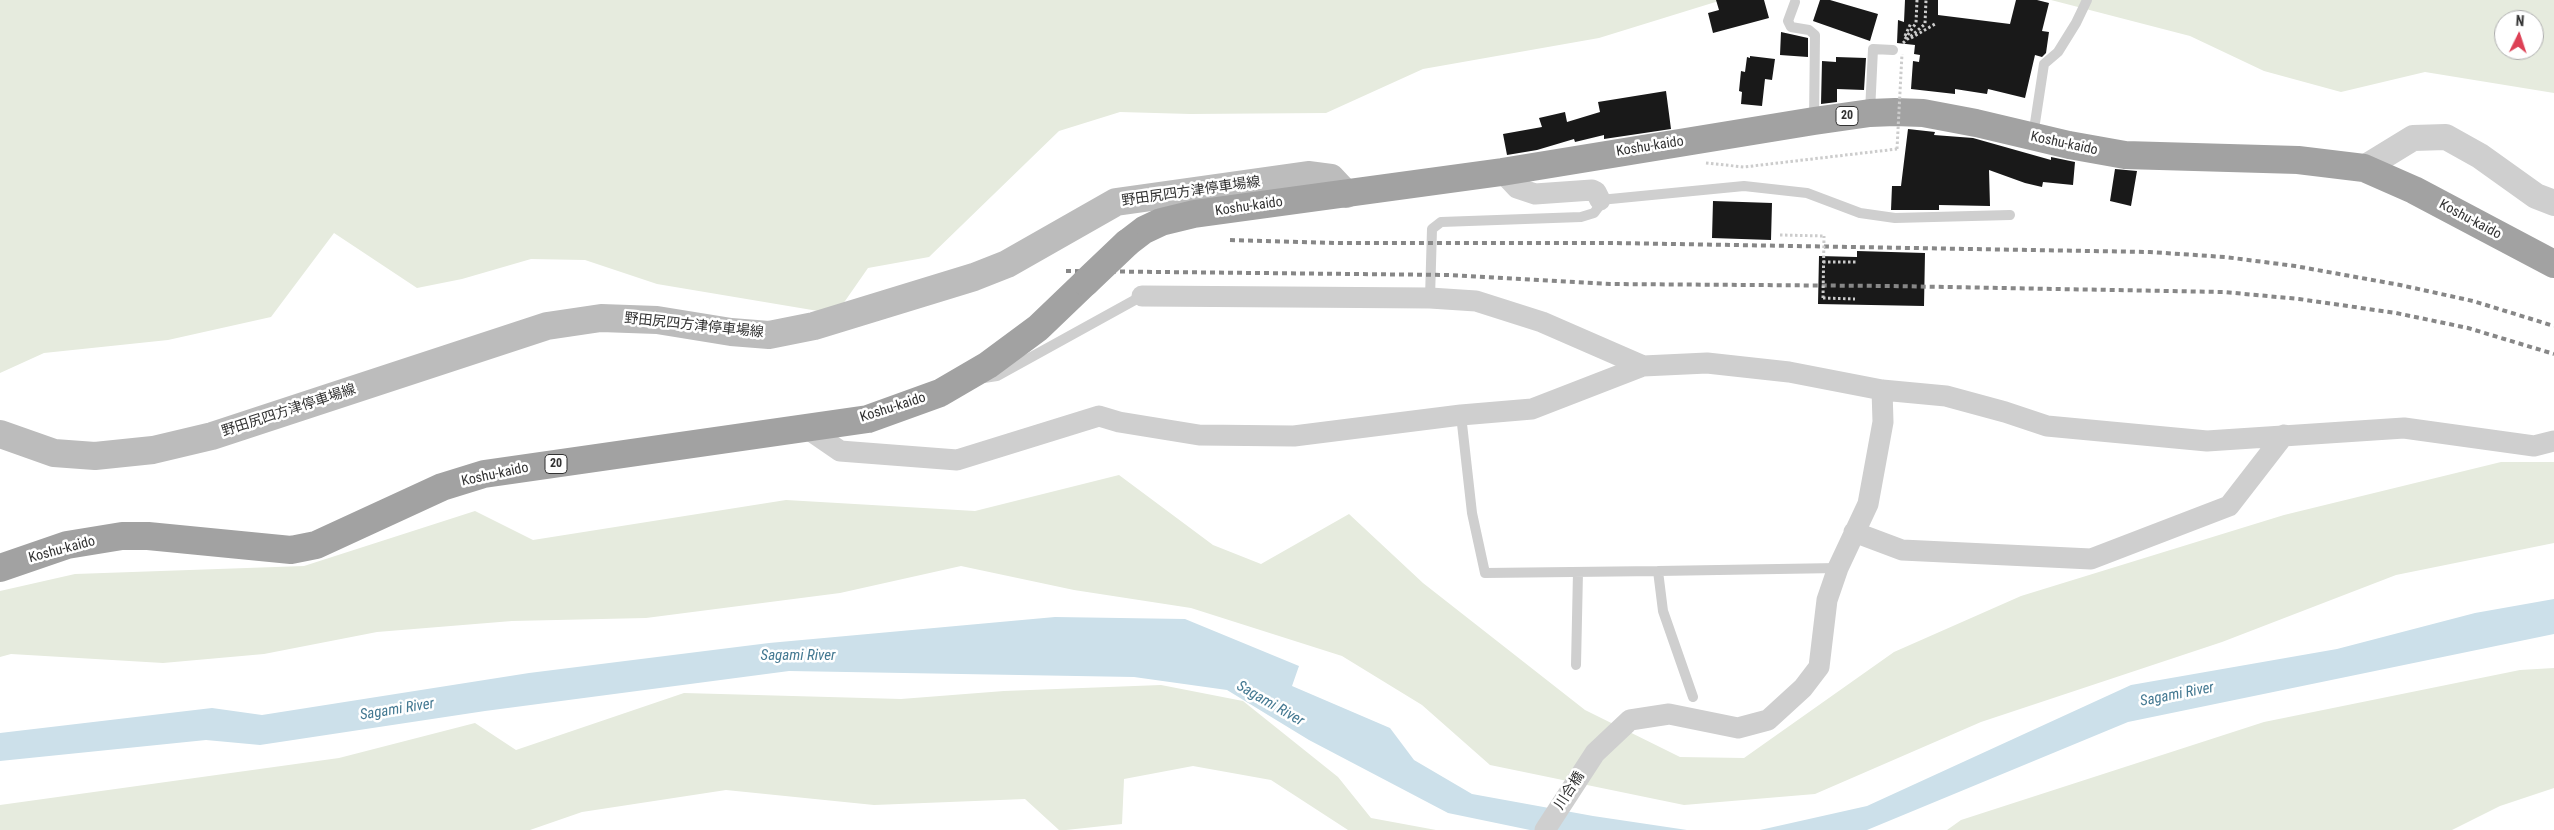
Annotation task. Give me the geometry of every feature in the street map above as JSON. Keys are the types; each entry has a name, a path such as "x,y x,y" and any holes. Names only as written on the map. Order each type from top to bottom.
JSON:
{"highway":[{"name":"Koshu-kaido","path":"0,568 67,545 122,536 148,536 291,550 316,546 442,487 484,474 808,429 868,418 911,404 961,382 1012,349 1126,243 1144,230 1176,218 1502,172 1870,113 1923,113 2125,155 2298,160 2364,168 2414,190 2554,264"}],"main road":[{"name":"野田尻四方津停車場線","path":"0,434 54,453 95,456 153,450 212,436 547,326 601,318 656,320 731,332 769,334 814,326 974,277 1007,264 1116,202 1308,175 1331,178 1346,194"}],"street":[{"path":"2364,168 2413,138 2446,137 2480,156 2536,196 2554,203"},
{"path":"1502,172 1517,188 1535,194 1592,190 1596,192 1600,200"},
{"path":"1142,296 1430,298 1476,301 1542,322 1643,366"},
{"path":"808,429 840,451 957,460 1099,416 1119,422 1199,435 1294,436 1461,415 1532,409 1643,366 1707,363 1789,372 1882,390 1946,396 2006,412 2047,426 2207,441 2404,428 2534,446 2554,441"},
{"name":"川合橋","path":"1545,830 1595,753 1630,720 1669,714 1738,728 1768,720 1803,688 1819,667 1827,600 1838,568 1868,504 1883,422 1882,390"},
{"path":"1854,532 1902,550 2092,559 2229,506 2284,435"}],"lane":[{"path":"2033,137 2044,64 2058,52 2076,23 2086,0"},
{"path":"1795,2 1788,21 1790,26 1810,30 1815,35 1814,121"},
{"path":"1870,113 1873,49 1899,49"},
{"path":"1430,298 1432,229 1441,222 1581,217 1594,213 1600,205 1600,200 1744,186 1807,194 1860,213 1895,218 2010,215"},
{"path":"961,382 996,376 1142,296"},
{"path":"1461,415 1472,513 1486,573 1838,568"},
{"path":"1658,571 1663,611 1693,698"},
{"path":"1576,665 1578,572"}],"path":[{"path":"1899,49 1916,23 1917,0"},
{"path":"1899,49 1925,24 1926,0"},
{"path":"1700,164 1709,163 1744,167 1897,148 1899,49 1911,23"},
{"path":"1899,49 1934,24"},
{"path":"1780,236 1824,236 1823,298 1855,299"},
{"path":"1823,262 1857,262"}],"shaded area":[{"path":"0,0 1722,0 1599,38 1423,69 1326,113 1190,114 1120,112 1059,131 929,257 868,268 836,314 657,284 585,260 531,259 462,279 417,288 334,233 271,317 168,340 44,353 0,373"},
{"path":"2051,0 2554,0 2554,93 2425,72 2341,92 2264,71 2190,36"},
{"path":"2501,462 2554,462 2554,543 2396,575 2222,642 1981,722 1815,794 1684,805 1490,765 1422,705 1342,656 1191,608 1074,590 961,566 840,593 646,618 512,621 377,632 264,654 163,663 11,654 0,657 0,591 75,574 304,566 475,511 533,540 786,500 975,511 1119,475 1213,545 1261,564 1349,514 1423,583 1585,710 1680,757 1744,758 1894,652 2021,596 2284,515"},
{"path":"2554,668 2554,788 2500,806 2452,830 1947,830 1961,820 2264,722 2520,670"},
{"path":"1161,685 1243,701 1338,777 1371,818 1436,830 1348,830 1271,780 1193,766 1124,779 1122,824 1066,830 1059,830 1025,799 874,805 726,790 582,812 530,830 0,830 0,805 339,758 475,723 516,750 684,693 901,699 1004,691"}],"water":[{"name":"Sagami River","path":"2554,599 2554,634 2128,722 1867,830 1760,830 1867,806 2131,685 2337,649 2475,613"},
{"name":"Sagami River","path":"1055,617 1185,619 1299,666 1292,686 1390,728 1414,760 1472,794 1593,816 1687,830 1530,830 1448,813 1309,740 1227,690 1134,677 789,671 485,711 260,745 206,740 0,761 0,733 212,708 262,715 529,673 769,643"}],"building":[{"path":"1716,0 1764,0 1769,18 1713,33 1708,13 1719,10"},
{"path":"1820,0 1830,0 1878,14 1870,41 1813,21"},
{"path":"1905,0 1938,0 1938,15 2010,24 2016,0 2037,0 2049,3 2042,31 2049,32 2046,53 2042,57 2035,55 2025,98 1988,89 1987,94 1955,89 1955,94 1911,89 1913,61 1919,62 1920,55 1914,54 1915,45 1897,43 1898,20 1904,22"},
{"path":"1781,32 1808,38 1808,57 1780,55"},
{"path":"1750,56 1775,59 1772,80 1765,79 1762,106 1741,104 1742,92 1739,91 1741,71 1745,72 1747,57 1750,58"},
{"path":"1836,57 1866,58 1864,90 1837,89 1837,102 1821,104 1822,61 1836,62"},
{"path":"1666,91 1671,129 1604,139 1604,135 1575,142 1574,139 1537,150 1507,155 1503,134 1542,127 1539,118 1565,112 1567,122 1600,112 1598,102"},
{"path":"1908,129 1935,132 1934,135 1973,138 2051,160 2051,157 2075,162 2073,185 2043,182 2042,187 1989,170 1990,206 1939,205 1939,210 1891,210 1892,186 1901,186"},
{"path":"2115,169 2137,171 2131,206 2110,201"},
{"path":"1713,201 1772,203 1771,240 1712,238"},
{"path":"1857,251 1925,253 1924,306 1818,304 1819,256 1857,257"}],"railway":[{"path":"1230,240 1338,243 1614,243 2150,252 2225,257 2295,266 2400,285 2473,301 2554,326"},
{"path":"1066,271 1449,275 1610,284 1891,286 2224,292 2299,299 2396,313 2468,328 2554,354"}]}
